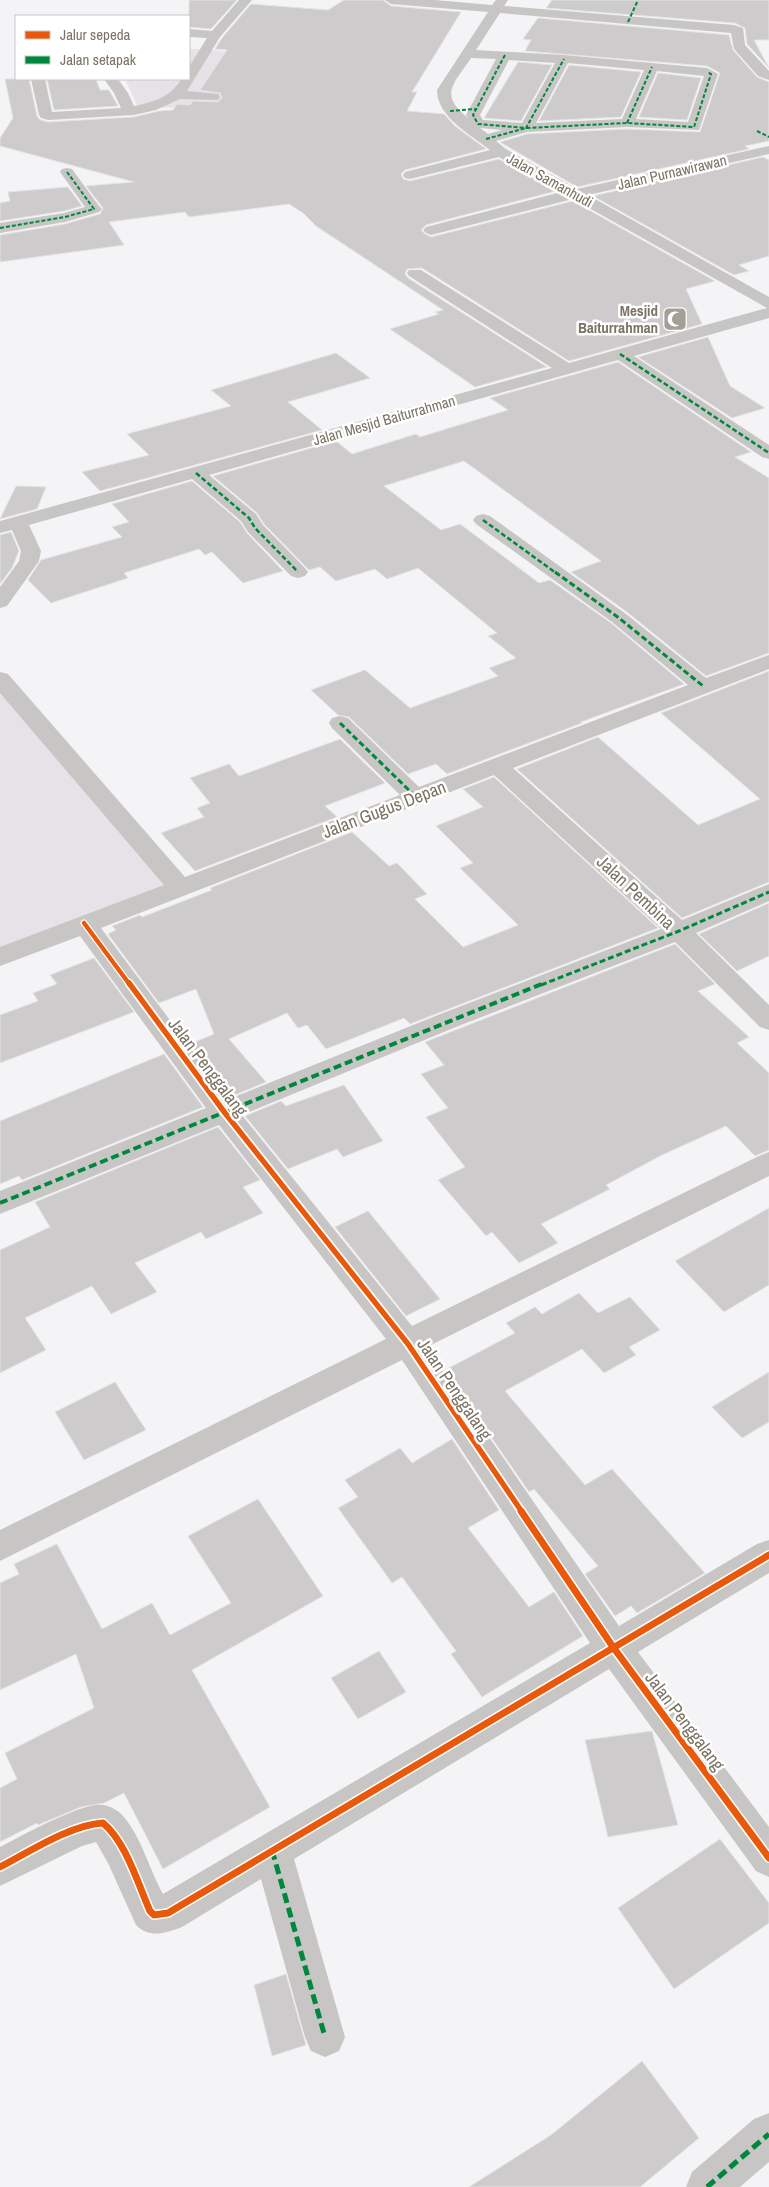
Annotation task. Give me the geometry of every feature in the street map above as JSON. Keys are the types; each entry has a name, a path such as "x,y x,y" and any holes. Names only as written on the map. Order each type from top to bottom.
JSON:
{"street":[{"path":"190,75 216,35 246,0"},
{"path":"391,0 500,4 532,14 734,29 738,31 739,46 763,73 769,76"},
{"path":"628,22 638,0"},
{"path":"476,109 450,111 444,100 444,90 500,4"},
{"path":"190,34 216,35"},
{"path":"190,52 204,53"},
{"path":"468,54 505,55 564,59 707,72 711,74 696,126 691,128 627,123 526,128 478,124 473,115 505,55"},
{"path":"486,139 526,128 564,59"},
{"path":"627,123 652,67"},
{"path":"38,80 46,115 48,116 129,110 156,105 178,94 187,80"},
{"path":"112,80 121,93 129,110"},
{"path":"178,94 212,97"},
{"name":"Jalan Samanhudi","path":"450,111 501,152 769,304"},
{"name":"Jalan Purnawirawan","path":"430,230 574,194 769,150"},
{"path":"410,175 501,152"},
{"path":"0,228 65,217 94,209 67,172"},
{"path":"415,273 566,370"},
{"name":"Jalan Mesjid Baiturrahman","path":"9,525 769,313"},
{"path":"620,354 769,453"},
{"path":"196,473 250,518 255,528 298,572"},
{"path":"482,520 619,618 703,686"},
{"path":"0,602 29,561 31,551 9,525"},
{"name":"Jalan Gugus Depan","path":"0,957 179,886 769,662"},
{"path":"0,679 179,886"},
{"path":"340,723 416,797"},
{"name":"Jalan Pembina","path":"499,766 679,931 769,1021"},
{"path":"0,1203 447,1021 679,931 769,892"},
{"name":"Jalan Penggalang","path":"84,923 225,1113 408,1344 613,1647 769,1858"},
{"path":"0,1546 769,1163"},
{"path":"0,1867 82,1827 98,1822 104,1824 116,1838 150,1911 154,1915 168,1914 272,1850 769,1556"},
{"path":"272,1850 325,2036"},
{"path":"708,2187 769,2134"}],"shaded area":[{"path":"190,49 285,57 235,109 138,107 125,80 190,80"},
{"path":"0,692 172,882 0,950"}],"building":[{"path":"189,0 237,0 211,29 190,27"},
{"path":"344,0 383,0 391,6 461,12 412,92 417,92 407,111 444,114 455,126 486,149 405,170 401,174 403,179 410,181 499,159 556,191 426,225 421,230 425,234 431,237 573,201 715,281 686,289 702,324 569,361 422,268 407,269 405,274 408,278 547,367 475,387 390,329 439,314 435,312 443,310 316,226 303,213 289,204 189,217 185,212 109,222 124,245 0,262 0,235 65,224 100,214 103,208 86,186 134,182 0,146 0,138 13,118 5,79 29,80 37,116 40,120 48,122 134,117 173,110 177,104 190,105 193,101 218,102 222,98 220,93 200,90 227,50 215,49 251,4 328,10"},
{"path":"552,0 769,0 769,40 754,40 769,68 747,44 745,28 735,23 546,8"},
{"path":"538,18 729,35 733,50 757,77 769,82 769,141 745,146 749,149 577,187 500,142 527,134 627,129 700,132 720,73 707,66 525,51 531,40 523,39"},
{"path":"518,62 552,65 521,121 484,118"},
{"path":"569,65 641,72 621,117 539,121"},
{"path":"658,73 701,78 687,120 639,117"},
{"path":"47,80 96,80 100,90 109,90 118,106 54,110"},
{"path":"763,157 769,160 769,256 739,265 749,271 734,275 593,196"},
{"path":"68,187 82,206 64,211 0,221 0,203 10,201 8,192"},
{"path":"708,337 730,386 765,408 732,418 638,357"},
{"path":"336,353 370,378 288,402 322,430 100,491 82,472 149,455 127,434 231,406 211,390"},
{"path":"618,362 751,452 735,457 769,478 769,653 706,676 627,612 571,572 601,561 464,461 384,486 441,530 460,524 539,583 550,580 611,623 684,684 447,774 436,764 408,774 349,717 338,715 311,690 365,670 410,708 498,676 489,668 516,658 488,636 497,633 418,568 387,579 375,569 336,581 320,567 309,570 264,524 257,513 213,476 336,441 352,454 416,434 420,437 508,410 490,398"},
{"path":"192,481 240,522 247,533 283,571 243,583 212,552 205,555 199,549 124,573 128,578 51,603 28,580 41,560 122,537 112,527 129,522 112,504"},
{"path":"16,486 46,487 37,509 0,519"},
{"path":"11,532 19,551 12,568 0,584 0,535"},
{"path":"769,671 769,882 682,918 517,769 598,737 698,825 760,799 661,713"},
{"path":"340,739 385,783 325,806 337,817 195,871 161,833 204,817 197,808 210,803 190,778 229,764 239,776"},
{"path":"494,777 658,928 410,1024 404,1018 326,1049 307,1025 298,1028 287,1013 229,1039 266,1082 230,1097 190,1044 214,1034 196,989 159,1003 108,934 116,930 112,926 140,915 142,917 212,890 210,888 352,832 389,866 397,863 427,894 415,899 463,947 518,925 460,868 473,863 436,826 483,807 463,789"},
{"path":"769,903 769,956 737,971 699,934"},
{"path":"675,944 715,984 698,991 749,1037 737,1043 769,1073 769,1150 755,1156 726,1126 662,1155 606,1185 610,1189 541,1224 558,1243 519,1263 492,1232 486,1236 438,1180 465,1167 426,1117 448,1108 421,1074 444,1065 425,1042"},
{"path":"94,958 134,1012 0,1063 0,1015 38,1001 33,993 57,984 50,975"},
{"path":"164,1054 203,1107 22,1180 19,1176 0,1184 0,1121"},
{"path":"344,1085 383,1141 343,1157 337,1149 288,1169 245,1116 281,1101 286,1106"},
{"path":"218,1127 260,1180 243,1187 263,1213 206,1239 201,1232 135,1263 157,1292 111,1314 92,1286 25,1318 46,1350 0,1373 0,1250 50,1227 35,1202"},
{"path":"769,1208 769,1285 724,1312 675,1261"},
{"path":"368,1211 440,1299 406,1316 335,1227"},
{"path":"579,1293 598,1313 630,1297 660,1330 629,1347 636,1355 604,1373 582,1349 505,1391 585,1485 612,1469 705,1573 637,1613 631,1606 615,1616 585,1574 598,1566 534,1489 529,1492 445,1370 515,1333 506,1323 535,1307 542,1314"},
{"path":"769,1372 769,1422 742,1438 712,1407"},
{"path":"115,1382 146,1430 84,1460 55,1412"},
{"path":"452,1439 499,1510 468,1528 529,1607 554,1592 583,1636 482,1697 451,1654 456,1651 402,1577 392,1583 338,1508 358,1497 345,1480 400,1448 412,1463"},
{"path":"258,1499 323,1596 192,1670 270,1807 163,1869 124,1793 104,1803 81,1807 38,1825 37,1823 0,1842 0,1788 17,1779 5,1753 94,1708 76,1654 0,1690 0,1583 19,1574 14,1564 57,1544 102,1629 152,1603 170,1635 231,1603 188,1536"},
{"path":"379,1651 406,1692 358,1719 331,1678"},
{"path":"652,1731 678,1825 608,1837 585,1740"},
{"path":"720,1839 769,1903 769,1923 674,1989 618,1908"},
{"path":"286,1974 306,2045 272,2056 254,1985"},
{"path":"642,2061 699,2138 640,2187 469,2187 551,2135"}],"marked path":[{"path":"628,22 638,0"},
{"path":"505,55 473,115 478,124 526,128 564,59"},
{"path":"627,123 652,67"},
{"path":"486,139 526,128 627,123 694,127 711,74 707,72"},
{"path":"450,111 476,109"},
{"path":"757,131 769,137"},
{"path":"0,228 65,217 94,209 67,172"},
{"path":"620,354 769,453"},
{"path":"196,473 249,518 255,528 298,572"},
{"path":"483,520 619,618 703,686"},
{"path":"340,723 416,797"},
{"path":"0,1203 447,1021 679,931 769,892"},
{"path":"272,1850 325,2037"},
{"path":"707,2187 769,2134"}],"cycle path":[{"path":"84,923 225,1113 408,1344 613,1647 769,1858"},
{"path":"0,1867 68,1833 95,1823 103,1823 109,1828 122,1849 150,1911 154,1915 168,1913 769,1555"}],"place":[{"name":"Mesjid Baiturrahman","path":"675,319"}]}
